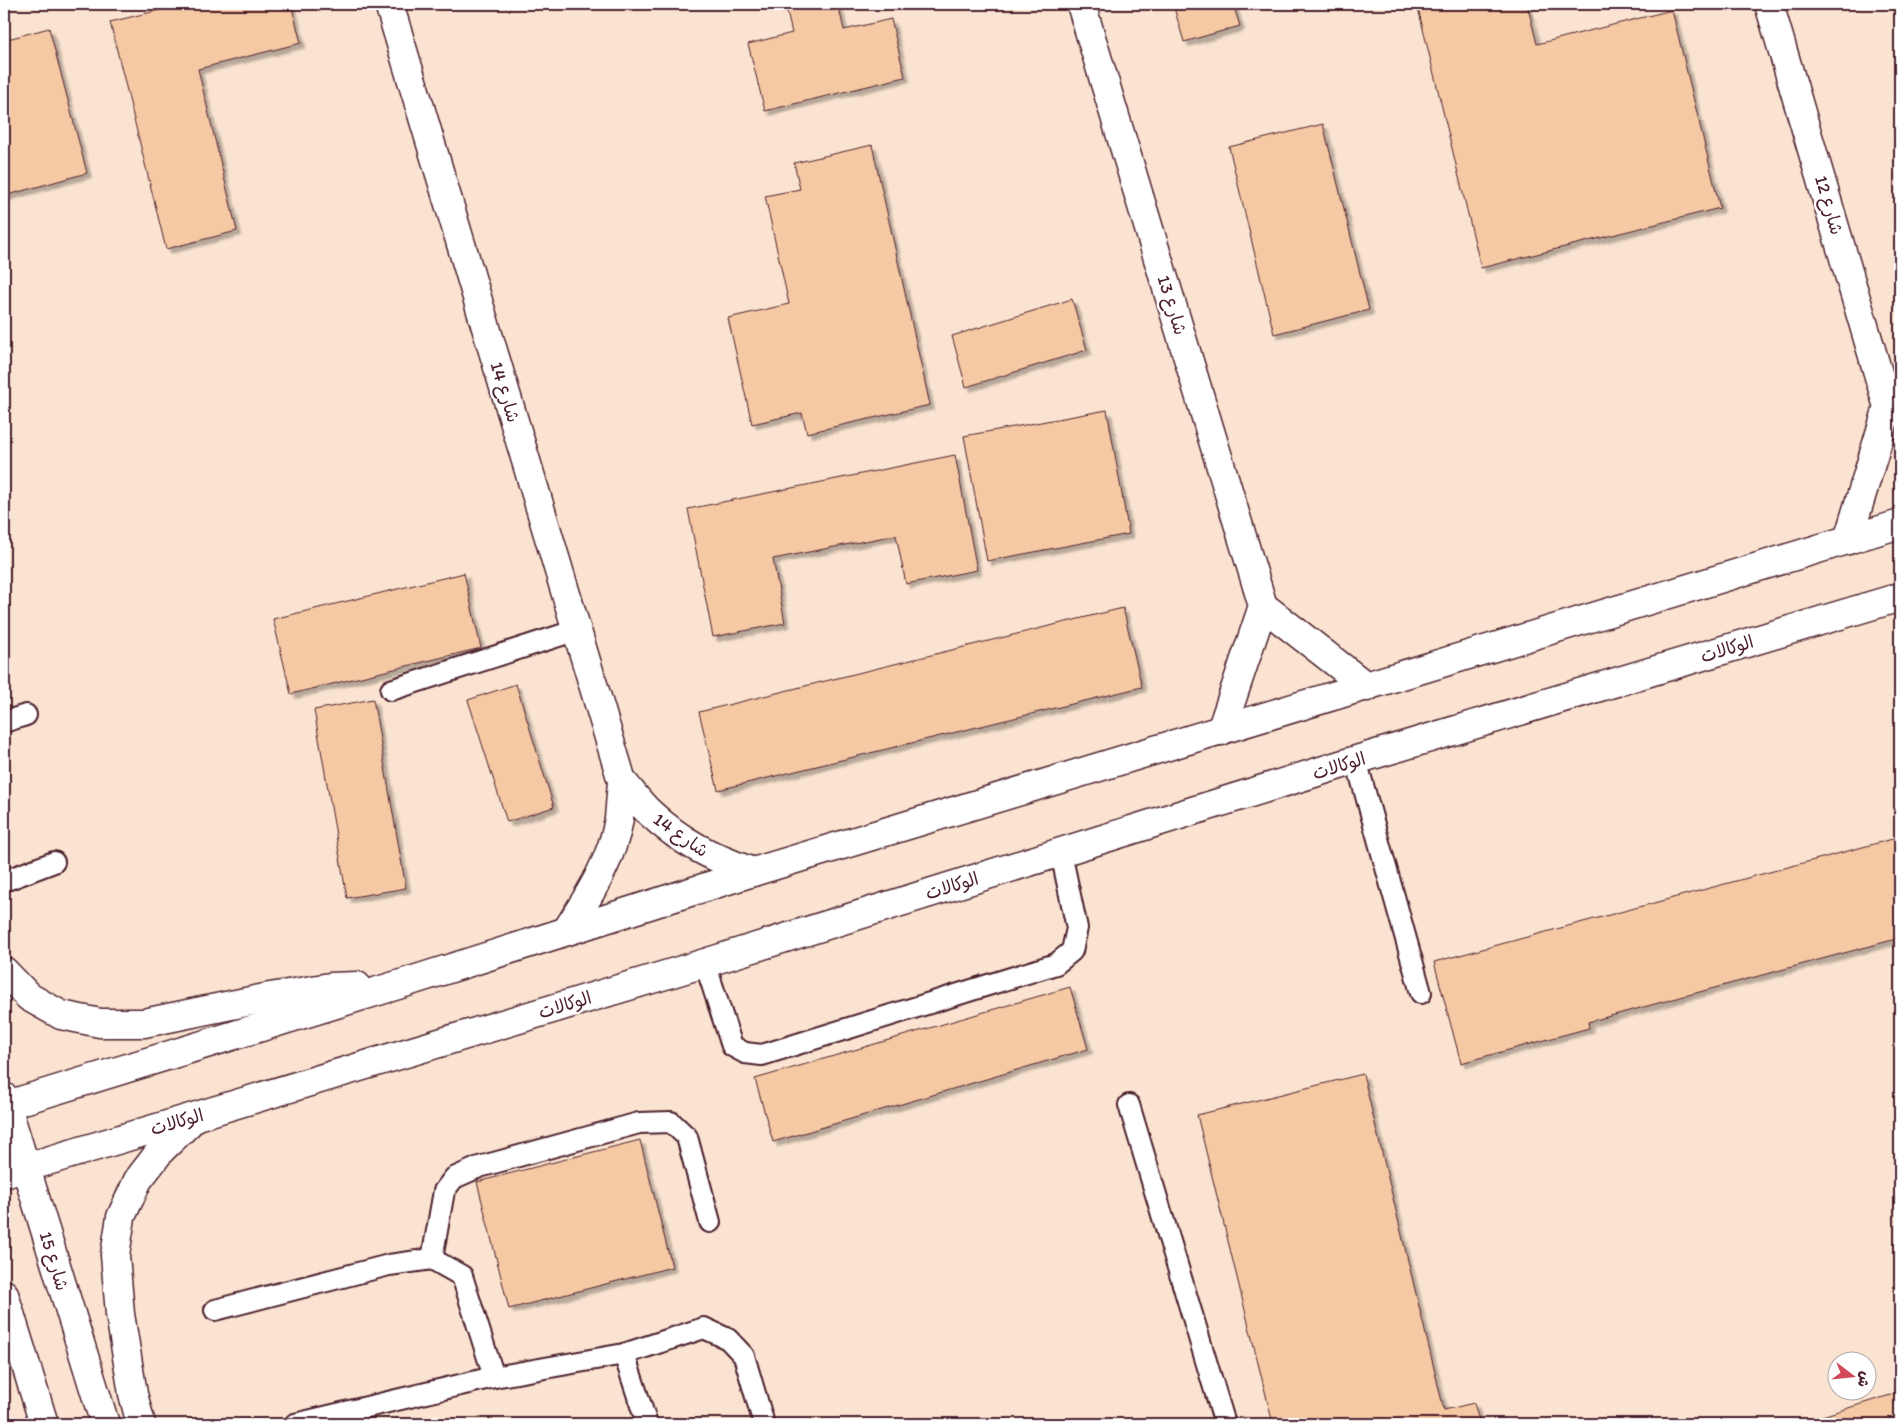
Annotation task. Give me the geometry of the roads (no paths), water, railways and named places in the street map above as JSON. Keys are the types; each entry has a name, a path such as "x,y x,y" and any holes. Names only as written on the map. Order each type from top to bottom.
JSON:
{"street":[{"name":"شارع 14","path":"389,4 622,781 618,820 608,858 590,894 567,930"},
{"name":"شارع 13","path":"1081,4 1263,606"},
{"name":"شارع 12","path":"1769,4 1894,412 1848,540"},
{"path":"4,1103 402,984 753,872 1900,524"},
{"name":"الوكالات","path":"15,1170 705,964 1356,760 1900,597"},
{"path":"1221,731 1263,606 1367,687"},
{"name":"شارع 14","path":"622,781 649,812 681,839 717,860 753,872"},
{"path":"4,971 29,996 61,1015 100,1023 144,1023 270,997 330,987 402,984"},
{"name":"شارع 15","path":"4,1103 15,1170 104,1424"},
{"path":"141,1424 133,1394 119,1304 115,1255 121,1217 138,1180 161,1150 195,1117"},
{"path":"4,1294 44,1424"},
{"path":"4,1338 24,1358"}],"lane":[{"path":"391,690 577,630"},
{"path":"4,722 26,715"},
{"path":"1356,760 1421,992"},
{"path":"705,964 732,1046 745,1053 762,1055 1056,964 1072,951 1077,928 1061,853"},
{"path":"4,881 54,862"},
{"path":"1129,1105 1225,1424"},
{"path":"432,1260 444,1192 454,1178 479,1167 639,1123 671,1122 687,1137 710,1222"},
{"path":"215,1310 389,1265 432,1260 462,1276 494,1376"},
{"path":"295,1424 494,1376 624,1354 704,1328 728,1340 744,1356 764,1424"},
{"path":"624,1354 647,1424"}]}
